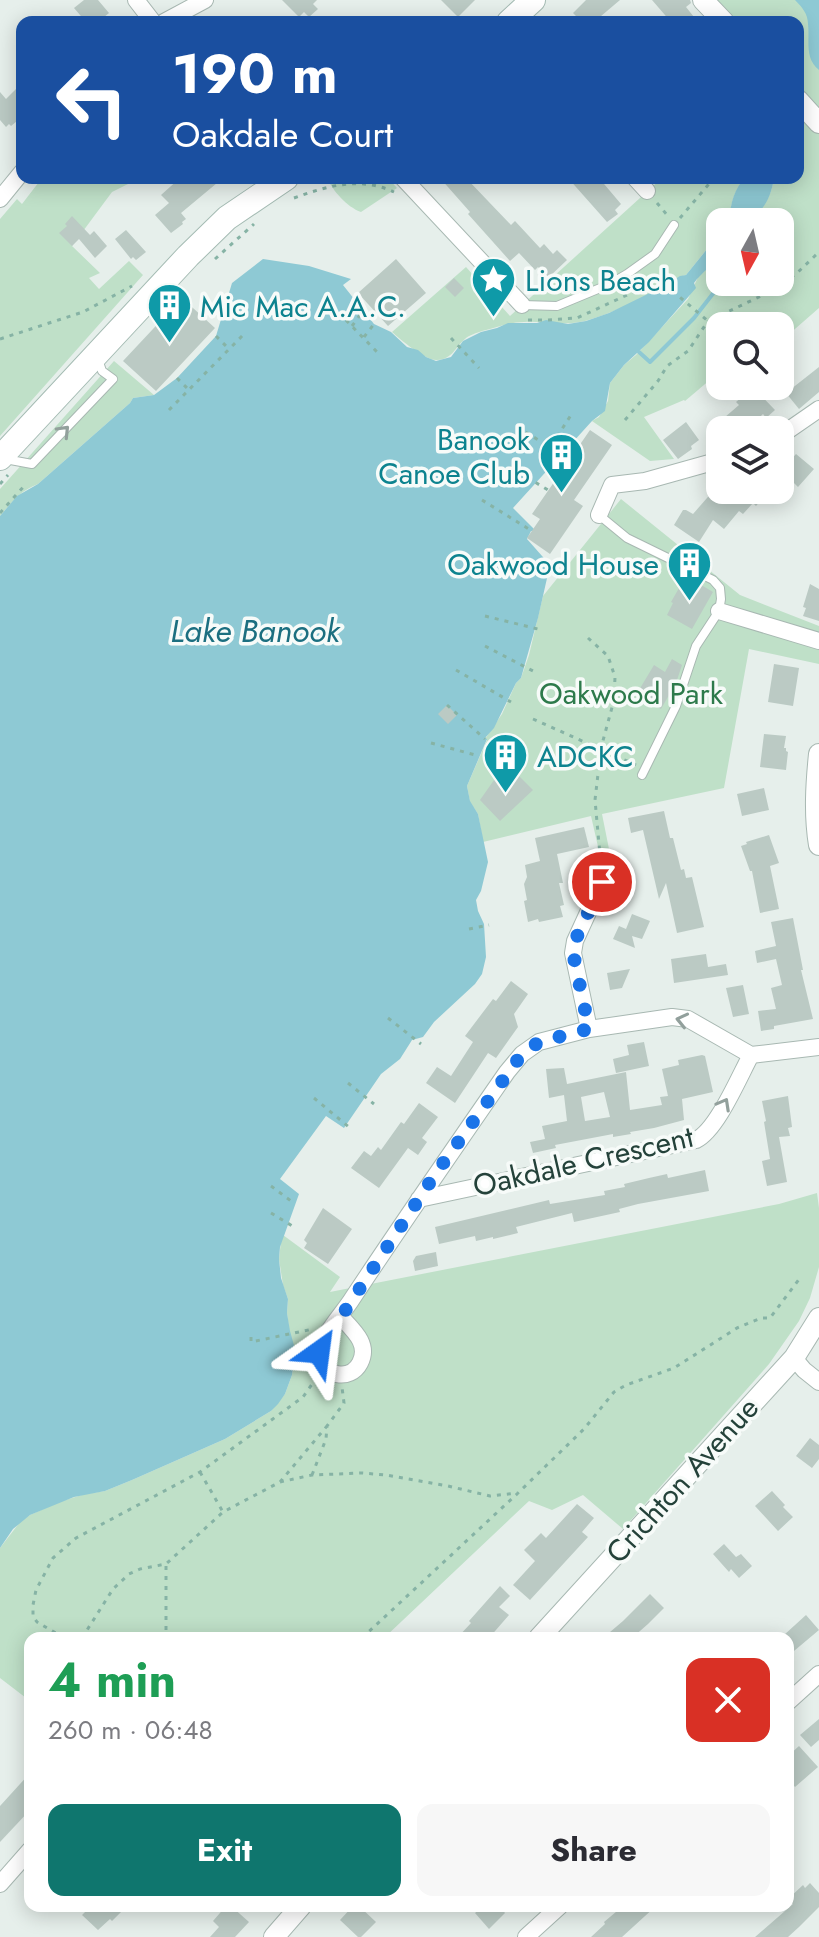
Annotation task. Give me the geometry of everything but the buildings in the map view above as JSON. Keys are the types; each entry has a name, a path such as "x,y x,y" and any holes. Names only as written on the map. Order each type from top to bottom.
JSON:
{"main road":[{"path":"516,16 533,0"},
{"path":"7,459 96,355 227,218 290,188"}],"street":[{"path":"136,0 148,16"},
{"path":"175,16 205,0"},
{"path":"703,0 718,16"},
{"path":"804,107 819,123"},
{"path":"641,184 647,191"},
{"path":"402,186 523,312"},
{"path":"794,426 819,409"},
{"path":"599,515 612,485 645,481 706,464"},
{"path":"719,611 819,641"},
{"path":"819,754 816,791 819,845"},
{"path":"589,1029 573,953 575,941 602,882"},
{"name":"Oakdale Crescent","path":"334,1373 319,1356 320,1346 419,1199 522,1054 539,1042 589,1029 682,1017 751,1055 712,1127 696,1140 419,1199"},
{"path":"751,1055 819,1047"},
{"path":"334,1373 349,1374 357,1368 363,1354 361,1340 341,1317"},
{"name":"Crichton Avenue","path":"544,1632 794,1358 819,1318"},
{"path":"794,1358 819,1382"},
{"path":"794,1697 819,1674"},
{"path":"0,1884 24,1857"},
{"path":"274,1937 289,1912"},
{"path":"526,1937 553,1912"}],"lane":[{"path":"523,312 532,307 557,306 610,284 655,254 674,225"},
{"path":"599,515 627,538 713,580 720,588 719,611 696,646 676,706 644,772"}],"path":[{"path":"290,188 339,184"},
{"path":"367,184 402,186"},
{"path":"647,191 674,225 709,184"},
{"path":"212,262 260,220"},
{"path":"725,312 759,297 796,274 819,252"},
{"path":"523,312 547,320 577,318 638,290 656,277 706,319"},
{"path":"0,339 83,312 138,283"},
{"path":"352,326 363,311"},
{"path":"339,313 378,353"},
{"path":"625,420 667,366 688,351 706,322"},
{"path":"363,338 374,324"},
{"path":"169,410 244,334"},
{"path":"216,336 229,349"},
{"path":"451,338 479,368"},
{"path":"177,378 189,390"},
{"path":"560,473 542,460 571,415"},
{"path":"517,427 550,447"},
{"path":"0,484 7,459"},
{"path":"510,467 548,490"},
{"path":"0,513 25,485"},
{"path":"482,500 532,531"},
{"path":"485,616 542,630"},
{"path":"588,638 608,656 615,677 614,700 601,748 595,800 602,882"},
{"path":"485,646 533,671"},
{"path":"456,670 511,702"},
{"path":"447,705 485,739"},
{"path":"533,719 601,748 644,772"},
{"path":"431,743 479,756"},
{"path":"469,929 489,925"},
{"path":"388,1018 421,1044"},
{"path":"348,1083 374,1104"},
{"path":"314,1098 350,1128"},
{"path":"271,1186 295,1204"},
{"path":"271,1213 294,1227"},
{"path":"368,1632 584,1429 614,1392 674,1368 737,1328 761,1318 770,1318 800,1278"},
{"path":"251,1337 251,1342 299,1332"},
{"path":"53,1632 33,1616 33,1605 36,1590 53,1558 76,1538 200,1472 303,1397 317,1377 334,1373 344,1403 280,1482"},
{"path":"312,1475 326,1439 327,1426"},
{"path":"200,1472 223,1512"},
{"path":"86,1632 113,1589 129,1574 166,1564 223,1512 280,1482 312,1475 386,1475 490,1496 518,1493"},
{"path":"166,1564 166,1632"}],"green space":[{"path":"695,0 819,0 819,308 794,330 794,312 706,312 706,383 685,401 644,417 674,459 650,461 592,421 599,417 608,401 610,383 688,299 699,275 706,269 706,296 794,296 794,208 760,208 772,184 804,184 804,16 709,16"},
{"path":"37,184 128,184 112,192 72,246 100,273 89,278 99,289 129,261 143,275 0,436 0,219 17,199 22,204"},
{"path":"331,184 393,184 397,188 361,212"},
{"path":"655,184 740,184 732,208 706,208 706,250 686,275 623,307 585,321 518,322 482,331 467,338 450,355 437,360 414,349 392,332 466,267 510,316"},
{"path":"114,361 154,395 133,398 38,484 17,497 0,516 0,489"},
{"name":"Oakwood Park","path":"621,499 740,595 819,626 819,664 749,649 724,788 602,814 609,849 599,851 591,816 483,842 478,814 470,802 467,786 485,739 521,678 543,596"},
{"path":"817,1193 819,1267 799,1321 769,1364 623,1529 583,1495 552,1510 529,1501 390,1632 24,1632 24,1696 0,1678 0,1548 20,1522 59,1502 105,1491 225,1439 271,1411 285,1394 292,1375 295,1350 290,1337 288,1299 279,1259 283,1235 340,1277 330,1292 779,1204"}],"water":[{"path":"795,0 819,0 819,70 809,54 807,17"},
{"path":"740,184 772,184 762,208 731,208"},
{"name":"Lake Banook","path":"706,250 706,270 694,283 696,288 610,383 605,411 592,421 513,508 536,531 531,531 527,539 550,565 521,678 494,728 485,738 467,786 470,801 478,814 488,862 476,900 484,924 486,957 482,974 423,1037 412,1040 400,1059 381,1074 344,1128 326,1116 280,1179 299,1194 280,1247 279,1259 295,1349 292,1375 285,1394 271,1411 225,1439 105,1491 74,1497 30,1515 13,1529 0,1548 0,516 17,496 38,484 133,398 154,395 177,378 216,336 232,283 263,259 309,266 351,279 343,285 374,324 391,332 407,347 436,361 451,357 463,341 481,332 508,323 546,320 568,324 586,321 686,275"}],"waterway":[{"path":"639,352 650,362 711,296"}],"place":[{"name":"Lions Beach","path":"494,319"},
{"name":"Mic Mac A.A.C.","path":"169,345"},
{"name":"Banook Canoe Club","path":"561,495"},
{"name":"Oakwood House","path":"690,603"},
{"name":"ADCKC","path":"506,795"}],"route":[{"path":"319,1352 323,1340 436,1173 522,1054 539,1042 589,1029 573,953 575,941 602,882"}]}
